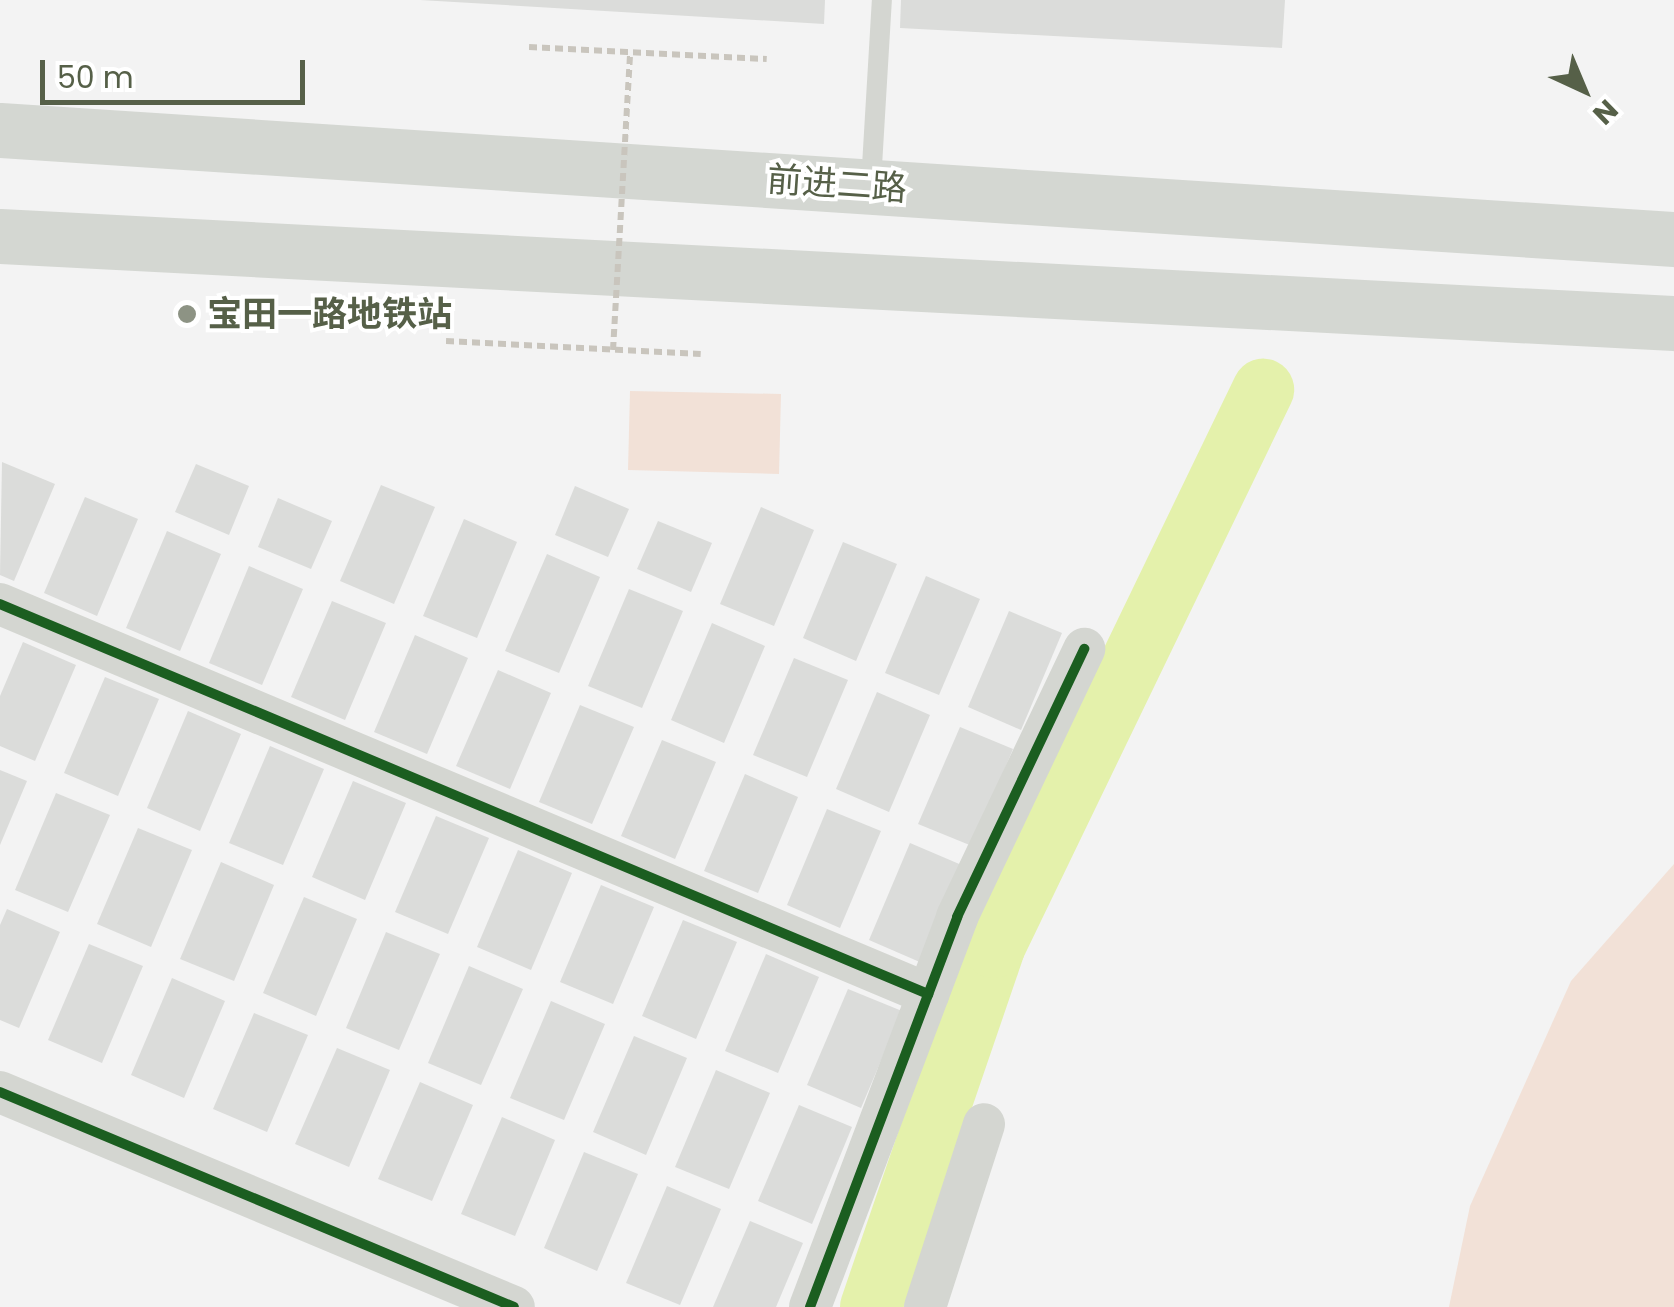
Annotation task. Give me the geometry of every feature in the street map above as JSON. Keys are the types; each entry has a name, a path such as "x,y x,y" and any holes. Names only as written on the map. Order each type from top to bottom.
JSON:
{"main road":[{"name":"前进二路","path":"0,130 1674,238"},
{"path":"0,236 1674,323"}],"street":[{"path":"0,604 928,994"},
{"path":"810,1307 957,917 1084,648"},
{"path":"0,1092 514,1307"},
{"path":"925,1307 984,1124"}],"lane":[{"path":"871,186 882,0"}],"path":[{"path":"529,47 767,59"},
{"path":"613,350 630,52"},
{"path":"446,341 702,354"}],"shaded area":[{"path":"630,391 781,394 779,474 628,470"},
{"path":"1674,864 1674,1307 1449,1307 1470,1206 1571,981"}],"building":[{"path":"420,0 825,0 824,24"},
{"path":"901,0 1285,0 1282,48 900,28"},
{"path":"2,462 55,484 14,581 0,575"},
{"path":"196,464 249,486 229,535 175,512"},
{"path":"381,485 435,507 394,604 340,581"},
{"path":"575,486 629,509 608,557 555,535"},
{"path":"85,497 138,519 97,616 44,593"},
{"path":"278,498 332,521 311,569 258,547"},
{"path":"761,507 814,530 774,626 720,604"},
{"path":"464,519 517,542 477,638 423,616"},
{"path":"658,521 712,543 691,592 637,569"},
{"path":"167,531 221,554 180,651 126,628"},
{"path":"843,542 897,564 856,661 803,638"},
{"path":"547,554 600,577 559,673 505,651"},
{"path":"249,566 303,589 262,685 209,663"},
{"path":"926,576 980,599 939,695 885,673"},
{"path":"629,589 683,611 642,708 588,686"},
{"path":"332,601 386,623 345,720 291,697"},
{"path":"1009,611 1062,633 1021,730 968,707"},
{"path":"712,623 765,646 724,743 671,720"},
{"path":"415,635 468,658 427,754 374,732"},
{"path":"23,642 76,665 35,761 0,746 0,696"},
{"path":"794,658 848,680 807,777 753,755"},
{"path":"498,670 551,693 510,789 456,766"},
{"path":"105,677 159,699 118,796 64,773"},
{"path":"877,692 930,715 889,812 836,789"},
{"path":"580,705 634,727 592,824 539,802"},
{"path":"188,711 241,734 200,831 147,808"},
{"path":"960,727 1013,749 972,846 918,824"},
{"path":"662,740 716,762 675,859 621,836"},
{"path":"270,746 324,769 283,865 229,843"},
{"path":"0,770 27,781 0,845"},
{"path":"745,774 798,797 758,893 704,871"},
{"path":"353,781 406,803 365,900 312,877"},
{"path":"56,793 110,815 68,912 15,890"},
{"path":"827,809 881,831 840,928 787,905"},
{"path":"436,816 489,838 448,934 395,912"},
{"path":"138,828 192,850 151,947 97,924"},
{"path":"910,843 964,866 922,963 869,940"},
{"path":"518,850 572,873 531,970 477,947"},
{"path":"221,862 274,885 234,981 180,959"},
{"path":"601,885 654,907 613,1004 560,982"},
{"path":"304,897 357,919 316,1016 263,993"},
{"path":"7,909 60,932 19,1028 0,1020 0,925"},
{"path":"683,920 737,942 696,1039 642,1016"},
{"path":"386,932 440,954 399,1050 346,1028"},
{"path":"89,944 143,966 102,1063 48,1040"},
{"path":"766,954 819,977 778,1073 725,1051"},
{"path":"469,966 523,989 481,1085 428,1063"},
{"path":"172,978 225,1001 184,1098 131,1075"},
{"path":"848,989 902,1011 861,1108 807,1085"},
{"path":"551,1001 605,1024 564,1120 510,1098"},
{"path":"254,1013 308,1035 267,1132 213,1109"},
{"path":"634,1036 687,1058 646,1155 593,1132"},
{"path":"337,1048 390,1070 349,1167 295,1144"},
{"path":"716,1070 770,1093 729,1189 675,1167"},
{"path":"420,1082 473,1105 432,1201 378,1179"},
{"path":"799,1105 852,1127 812,1224 758,1201"},
{"path":"502,1117 555,1140 515,1236 461,1214"},
{"path":"584,1152 638,1174 597,1271 544,1248"},
{"path":"667,1186 721,1209 680,1305 626,1283"},
{"path":"750,1221 803,1243 776,1307 713,1307"}],"waterway":[{"path":"871,1307 994,947 1263,390"}],"cycle path":[{"path":"0,604 928,994"},
{"path":"810,1307 957,917 1084,649"},
{"path":"0,1092 514,1307"}],"place":[{"name":"宝田一路地铁站","path":"187,314"}]}
